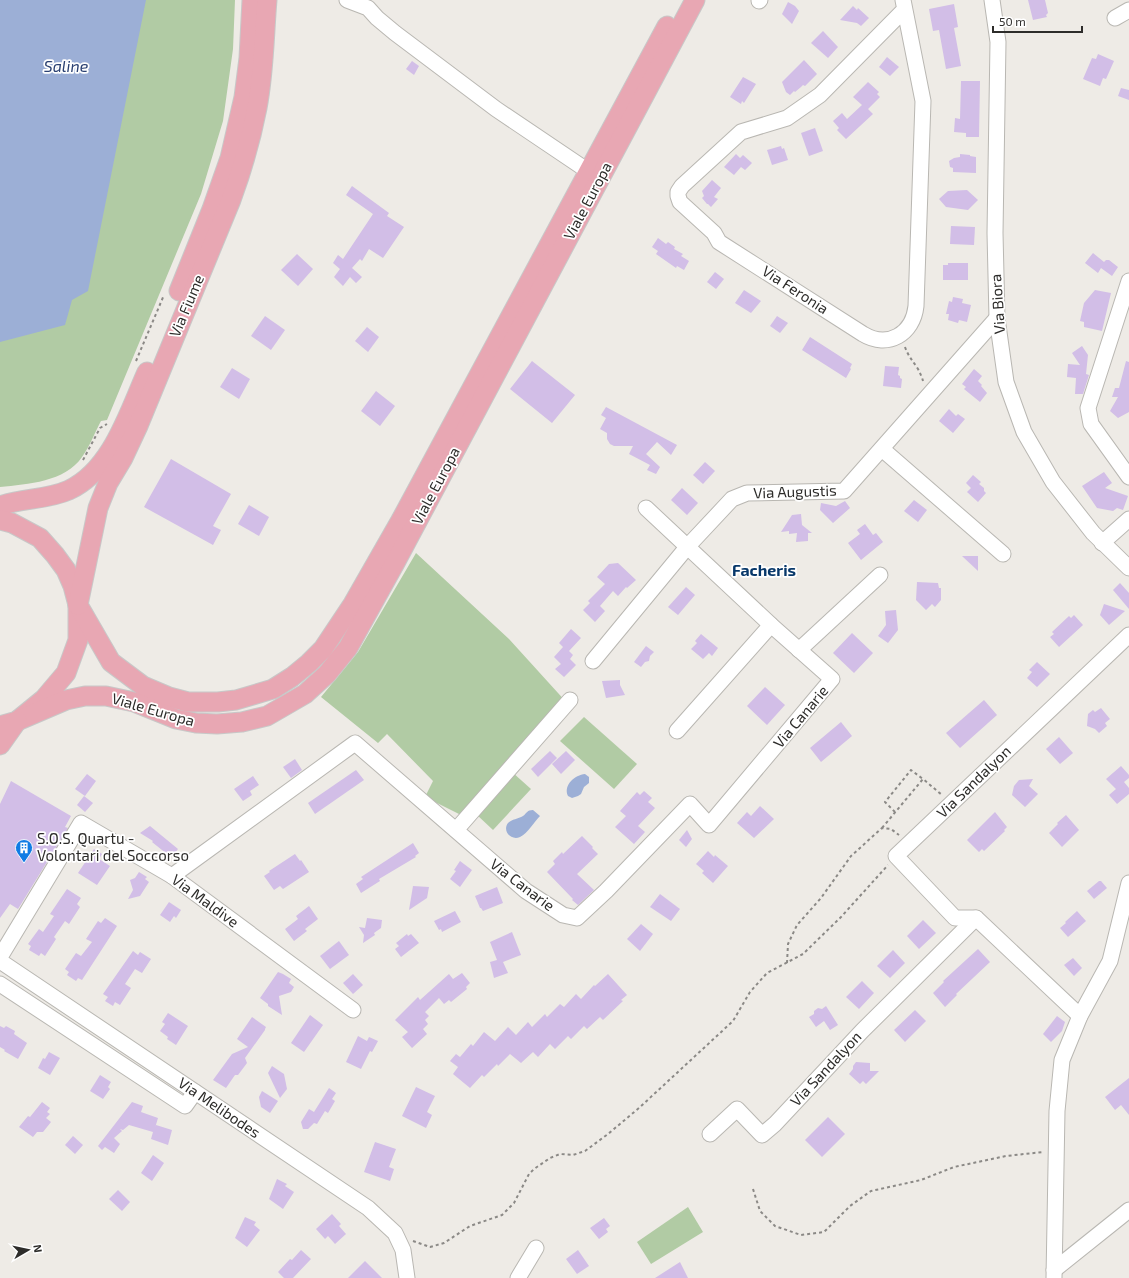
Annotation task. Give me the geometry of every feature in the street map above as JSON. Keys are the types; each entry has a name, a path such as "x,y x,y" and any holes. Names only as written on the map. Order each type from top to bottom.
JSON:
{"main road":[{"name":"Via Fiume","path":"0,506 49,496 68,490 81,482 92,473 109,453 122,428 160,339 212,209 230,158 244,97 249,58 252,0"},
{"name":"Via Fiume","path":"78,605 98,508 108,483 123,458 138,426 231,200 242,169 257,107 267,0"},
{"name":"Viale Europa","path":"78,605 111,662 143,686 169,697 188,702 218,702 236,700 272,689 292,677 323,649 348,611 401,520 680,0"},
{"name":"Viale Europa","path":"8,723 66,700 85,696 106,696 134,702 176,719 196,723 217,724 242,722 267,716 305,694 327,674 348,648 395,563 695,0"},
{"path":"0,520 12,523 40,538 55,554 66,570 73,586 78,605 78,640 66,672 44,699 8,723 0,745"}],"street":[{"path":"347,0 368,8 377,18 395,33 496,109 588,171"},
{"name":"Via Biora","path":"992,0 998,42 995,233 997,318 1006,382 1024,432 1053,482 1092,533 1129,568"},
{"name":"Via Feronia","path":"903,5 923,101 915,313 910,326 901,334 891,339 879,340 863,334 719,242 714,233 681,204 678,192 682,186 741,132 787,118 820,96 903,5"},
{"path":"1115,18 1129,10"},
{"path":"1129,281 1088,408 1091,424 1129,477"},
{"name":"Via Augustis","path":"593,661 688,546 732,499 747,493 844,491 997,318"},
{"path":"882,449 1003,554"},
{"path":"646,508 799,650 880,575"},
{"path":"1102,543 1129,519"},
{"path":"677,731 771,624"},
{"name":"Via Sandalyon","path":"896,856 1129,635"},
{"name":"Via Canarie","path":"172,876 355,743 526,891 563,915 577,918 606,891 690,804 709,825 832,679 799,650"},
{"path":"456,830 570,700"},
{"name":"Via Maldive","path":"0,957 80,823 172,876 353,1010"},
{"path":"896,856 955,918 976,918 1080,1016"},
{"path":"1054,1274 1057,1111 1062,1060 1080,1016 1110,961 1129,883"},
{"name":"Via Sandalyon","path":"710,1134 737,1109 762,1134 770,1128 862,1031 976,918"},
{"name":"Via Melibodes","path":"0,961 368,1208 395,1233 403,1250 408,1278"},
{"path":"0,984 185,1106 195,1092"},
{"path":"1054,1274 1129,1210"},
{"path":"518,1278 536,1248"}],"path":[{"path":"134,365 164,293"},
{"path":"901,334 906,352 918,369 925,385 931,392"},
{"path":"83,461 100,428 109,423"},
{"path":"895,812 885,802 911,770 952,804"},
{"path":"787,962 788,944 797,924 821,898 851,856 882,828 923,779"},
{"path":"882,828 891,829 910,844"},
{"path":"398,1240 414,1241 430,1247 444,1243 470,1226 502,1215 514,1202 529,1174 550,1158 560,1154 573,1155 585,1152 640,1108 733,1021 750,992 767,973 803,954 841,916 896,856"},
{"path":"754,1189 760,1211 775,1226 801,1235 824,1232 850,1206 871,1191 922,1180 954,1167 1006,1156 1056,1150"}],"green space":[{"path":"0,0 235,0 233,49 223,121 201,194 107,420 101,421 82,457 66,472 56,477 34,483 0,487"},
{"path":"416,553 509,639 568,704 461,815 425,797 433,781 387,734 378,743 321,697 358,652"},
{"path":"584,717 637,764 614,789 560,741"},
{"path":"512,772 531,789 493,830 476,814"},
{"path":"688,1207 703,1232 651,1264 637,1242"}],"water":[{"name":"Saline","path":"0,0 146,0 88,291 72,300 65,325 0,342"},
{"path":"585,774 589,777 589,783 584,787 581,794 572,798 568,796 567,788 571,781 577,776"},
{"path":"533,810 540,816 526,833 517,838 513,838 508,834 506,826 508,823 523,816 528,811"}],"building":[{"path":"1028,0 1045,0 1048,13 1046,15 1047,17 1033,20"},
{"path":"788,2 795,6 799,11 792,24 782,14"},
{"path":"954,4 958,27 954,28 961,66 946,69 939,30 933,31 929,9"},
{"path":"853,6 857,10 858,8 869,18 861,26 857,23 840,20"},
{"path":"823,31 838,47 828,58 811,43"},
{"path":"1098,54 1114,61 1106,79 1103,78 1100,86 1083,79 1092,58 1096,59"},
{"path":"887,57 899,67 890,76 879,67"},
{"path":"804,60 817,74 805,86 803,85 795,92 794,91 790,95 786,92 782,82"},
{"path":"412,61 419,66 414,75 406,69"},
{"path":"743,77 756,84 744,103 742,101 741,104 730,97"},
{"path":"961,81 980,81 979,137 966,137 966,133 954,132 955,118 960,119"},
{"path":"868,82 879,92 877,94 880,97 868,109 873,114 846,139 837,130 839,128 833,121 842,113 847,119 862,105 853,97"},
{"path":"1121,88 1129,90 1129,100 1118,96"},
{"path":"815,128 823,151 809,156 801,133"},
{"path":"781,146 782,149 784,148 788,160 772,165 767,150"},
{"path":"736,154 740,158 743,155 752,163 745,170 741,167 734,175 724,167"},
{"path":"960,154 976,157 976,173 953,172 953,168 950,167 949,161 960,157"},
{"path":"712,180 721,188 714,197 718,199 711,207 702,198 704,196 702,191"},
{"path":"352,186 389,213 387,216 404,227 383,258 369,249 362,261 360,259 352,268 362,277 356,283 350,277 343,286 334,277 340,269 333,263 338,255 343,259 373,214 346,195"},
{"path":"967,190 978,200 968,210 946,207 939,199 948,191"},
{"path":"951,226 975,227 974,245 950,244"},
{"path":"658,238 666,244 668,242 675,247 674,249 683,254 681,256 689,261 684,270 677,266 676,268 656,254 658,251 652,247"},
{"path":"1093,253 1104,262 1109,260 1118,267 1112,276 1101,268 1098,273 1085,263"},
{"path":"297,254 313,269 298,286 281,270"},
{"path":"948,263 968,263 968,280 943,280 943,265 948,265"},
{"path":"715,272 724,279 716,289 707,282"},
{"path":"744,290 761,301 751,313 735,303"},
{"path":"1095,290 1111,293 1102,331 1084,327 1084,322 1080,321 1084,303"},
{"path":"953,297 963,299 962,303 971,305 967,322 959,320 958,323 948,320 949,314 946,314 949,301 952,302"},
{"path":"265,316 285,330 271,350 251,336"},
{"path":"777,316 788,323 780,333 770,326"},
{"path":"367,327 379,337 368,352 355,341"},
{"path":"810,337 852,364 846,378 802,350"},
{"path":"1082,346 1088,355 1086,374 1089,375 1083,394 1075,394 1076,378 1067,377 1068,364 1080,365 1072,353"},
{"path":"532,361 575,395 552,423 510,389"},
{"path":"1126,361 1129,362 1129,412 1118,418 1110,411 1118,397 1112,397 1115,388 1119,388"},
{"path":"885,366 899,367 898,375 902,379 901,388 883,386"},
{"path":"232,368 250,379 239,399 220,387"},
{"path":"974,369 982,376 978,381 987,393 980,402 964,389 966,387 962,384"},
{"path":"376,391 395,406 380,426 361,411"},
{"path":"606,407 677,445 671,455 657,442 646,454 660,467 656,474 647,470 650,465 629,454 633,446 614,446 610,444 607,439 607,433 600,429 606,418 601,415"},
{"path":"949,409 956,416 958,414 965,419 953,433 939,421"},
{"path":"171,459 231,494 213,526 221,530 213,545 144,507"},
{"path":"705,462 715,471 703,484 693,475"},
{"path":"1104,472 1112,483 1105,488 1128,496 1123,510 1117,508 1113,511 1097,508 1082,486"},
{"path":"973,475 981,482 979,484 984,488 986,493 978,502 967,492 971,488 966,483"},
{"path":"682,488 698,503 687,515 671,500"},
{"path":"914,500 927,510 918,522 904,511"},
{"path":"845,501 850,508 833,523 820,510 821,503 836,506"},
{"path":"249,505 269,517 259,536 238,524"},
{"path":"801,514 802,525 812,533 808,533 808,541 796,542 797,533 789,534 789,531 781,532 792,515"},
{"path":"865,524 873,535 876,533 883,542 861,560 848,543 860,534 857,530"},
{"path":"962,556 978,556 978,571"},
{"path":"618,563 636,580 627,588 626,587 618,596 613,591 600,606 605,611 595,622 583,610 590,603 588,601 605,584 597,577 609,564"},
{"path":"917,582 938,583 939,588 941,588 941,600 935,607 932,604 926,610 916,600"},
{"path":"1120,583 1129,593 1129,609 1113,590"},
{"path":"686,587 695,595 678,615 668,607"},
{"path":"1104,604 1125,611 1109,625 1100,615"},
{"path":"896,610 898,630 888,643 878,636 886,625 885,611"},
{"path":"1074,615 1083,625 1059,647 1050,637 1054,634 1052,632 1069,616 1071,618"},
{"path":"571,629 581,638 569,651 573,655 570,659 576,665 564,677 555,669 561,664 554,657 563,647 559,643"},
{"path":"852,633 873,653 854,673 833,653"},
{"path":"701,634 718,648 712,656 709,653 703,659 691,649 697,643 695,641"},
{"path":"646,646 654,652 650,656 649,661 645,662 641,667 634,662"},
{"path":"1037,662 1050,674 1037,687 1027,678 1032,672 1029,670"},
{"path":"620,680 620,685 625,695 606,698 602,681"},
{"path":"765,687 785,705 767,725 747,706"},
{"path":"984,700 997,715 960,748 946,733"},
{"path":"1101,708 1110,719 1105,723 1107,726 1099,733 1095,729 1087,726 1088,714 1093,710 1095,712"},
{"path":"841,722 852,736 821,762 810,748"},
{"path":"1059,737 1073,753 1060,764 1046,749"},
{"path":"550,751 557,758 538,777 531,769"},
{"path":"566,751 575,760 561,774 552,764"},
{"path":"295,759 302,770 291,778 283,767"},
{"path":"1121,766 1129,775 1129,778 1124,782 1129,788 1129,794 1117,804 1109,795 1116,789 1106,779"},
{"path":"356,770 364,780 315,814 308,803"},
{"path":"87,774 96,781 85,796 75,789"},
{"path":"253,776 259,785 250,791 252,795 243,801 234,789"},
{"path":"1033,779 1029,786 1038,794 1025,807 1012,795 1014,786 1019,780"},
{"name":"S.O.S. Quartu - Volontari del Soccorso","path":"11,781 71,816 65,827 68,828 18,909 10,904 0,918 0,804"},
{"path":"644,791 652,798 648,802 655,808 638,826 645,832 634,844 615,827 626,816 620,811 637,792 640,795"},
{"path":"84,796 93,803 85,812 77,805"},
{"path":"760,806 774,819 754,838 737,823 747,812 751,816"},
{"path":"995,812 1007,827 1004,830 1005,831 984,851 982,849 979,852 967,840"},
{"path":"1066,815 1079,830 1062,847 1049,833"},
{"path":"150,826 178,849 175,853 170,851 167,854 152,842 153,841 140,833"},
{"path":"687,830 692,839 686,847 679,840"},
{"path":"582,836 598,854 577,874 594,890 578,905 547,872 555,864 553,861 562,852 563,854"},
{"path":"413,843 419,853 415,856 416,857 379,879 380,881 361,893 356,884 363,879 361,877"},
{"path":"94,849 102,854 99,859 110,866 97,885 78,873"},
{"path":"708,851 728,866 713,883 702,873 704,871 696,864"},
{"path":"295,854 309,872 283,889 280,886 274,890 264,876"},
{"path":"460,861 472,870 460,887 450,879 456,871 454,870"},
{"path":"139,872 147,877 145,879 149,882 140,896 128,899 133,890 130,880 135,878"},
{"path":"1101,881 1107,888 1094,899 1087,891"},
{"path":"413,886 429,887 427,898 409,910"},
{"path":"497,887 503,903 483,911 480,908 475,896"},
{"path":"67,889 81,898 77,904 80,907 69,924 65,921 54,937 56,939 45,956 41,953 39,956 29,950 31,946 28,944 39,929 43,932 54,916 50,914"},
{"path":"660,894 680,909 671,921 650,907"},
{"path":"169,902 181,910 176,918 174,916 170,922 160,915"},
{"path":"309,906 318,919 305,929 307,931 294,941 285,929 298,919 296,916"},
{"path":"455,911 461,922 442,932 441,929 439,930 434,921"},
{"path":"1077,911 1086,921 1068,937 1060,928"},
{"path":"105,918 117,926 82,980 78,978 76,981 67,975 69,972 65,969 76,953 81,956 92,942 86,939 98,921 101,923"},
{"path":"367,918 382,920 381,928 374,933 375,935 363,943 364,935 359,927 365,928"},
{"path":"923,920 936,933 919,949 907,936"},
{"path":"641,924 653,934 640,951 627,939"},
{"path":"512,932 521,955 503,962 508,973 494,978 490,962 497,960 490,942"},
{"path":"407,934 408,936 411,934 419,943 401,957 395,949 399,946 396,943"},
{"path":"339,941 349,955 330,969 320,956"},
{"path":"978,949 990,962 956,994 957,995 945,1007 933,993 944,982 943,981"},
{"path":"893,950 905,963 890,978 877,966"},
{"path":"133,951 138,955 140,952 151,959 142,973 135,969 125,984 131,988 120,1005 115,1002 113,1006 105,1001 108,997 103,994"},
{"path":"1073,958 1082,968 1074,976 1064,965"},
{"path":"278,972 291,979 289,983 294,987 291,992 279,996 282,1015 268,1006 268,1004 260,998"},
{"path":"462,973 470,983 466,987 467,989 451,1002 449,1000 444,1004 439,998 425,1012 429,1016 425,1020 428,1024 423,1029 427,1034 412,1048 402,1037 408,1032 395,1020 418,997 420,1000 449,974 453,979"},
{"path":"353,974 363,985 353,994 343,983"},
{"path":"608,974 627,995 621,1000 623,1001 603,1020 600,1017 587,1029 584,1026 571,1039 568,1036 555,1049 550,1044 538,1057 533,1052 521,1063 510,1054 484,1077 482,1075 470,1088 453,1074 458,1067 450,1061 456,1054 460,1057 471,1044 473,1046 484,1032 495,1041 508,1027 516,1035 528,1022 532,1027 545,1014 547,1017 560,1004 564,1007 576,994 581,999 594,985 595,986"},
{"path":"862,981 874,993 859,1009 846,997"},
{"path":"826,1006 838,1025 830,1030 824,1021 816,1027 809,1017 814,1014 814,1011 818,1008 822,1009"},
{"path":"915,1010 926,1021 905,1042 894,1030"},
{"path":"168,1013 188,1026 176,1045 167,1039 168,1037 160,1031 165,1024 162,1022"},
{"path":"310,1015 323,1025 304,1052 291,1043"},
{"path":"1057,1016 1065,1022 1062,1031 1051,1042 1043,1034"},
{"path":"252,1017 266,1027 265,1030 245,1058 247,1063 238,1075 235,1075 226,1088 213,1080 232,1054 248,1047 237,1039"},
{"path":"0,1026 4,1028 6,1026 15,1031 14,1034 27,1043 18,1059 0,1047"},
{"path":"358,1036 367,1041 369,1037 378,1041 372,1052 370,1051 361,1069 346,1062"},
{"path":"49,1052 60,1058 50,1075 38,1068 43,1058 45,1059"},
{"path":"856,1062 870,1063 870,1071 879,1071 866,1084 863,1081 860,1084 849,1074"},
{"path":"272,1066 284,1074 287,1089 280,1098 268,1073"},
{"path":"100,1075 111,1082 108,1087 110,1089 103,1099 90,1091"},
{"path":"1129,1078 1129,1115 1121,1105 1115,1110 1105,1097"},
{"path":"416,1087 435,1096 427,1112 432,1115 426,1128 402,1116"},
{"path":"329,1088 336,1093 332,1099 335,1101 328,1113 325,1111 317,1124 314,1123 308,1129 303,1129 301,1122 309,1109 314,1112"},
{"path":"262,1091 278,1101 270,1113 261,1107 259,1097"},
{"path":"42,1102 50,1108 47,1112 50,1114 46,1118 51,1122 43,1132 37,1132 33,1137 19,1127 28,1116 30,1117"},
{"path":"132,1102 143,1106 141,1112 158,1118 155,1128 156,1125 172,1130 168,1145 151,1139 153,1132 129,1125 123,1130 120,1129 122,1131 114,1138 120,1144 114,1153 105,1147 102,1150 98,1146"},
{"path":"828,1117 845,1134 822,1157 805,1140"},
{"path":"73,1136 83,1145 75,1154 65,1145"},
{"path":"375,1142 396,1149 389,1167 394,1169 390,1181 364,1172"},
{"path":"153,1155 164,1163 152,1181 141,1173"},
{"path":"277,1179 287,1184 285,1186 294,1192 283,1209 269,1199"},
{"path":"118,1190 130,1202 122,1211 109,1199"},
{"path":"332,1214 341,1224 339,1226 346,1234 335,1244 328,1236 325,1239 316,1229"},
{"path":"245,1217 256,1222 254,1225 260,1230 247,1247 235,1238"},
{"path":"604,1218 610,1226 606,1229 608,1232 599,1239 590,1228"},
{"path":"301,1250 311,1259 293,1278 284,1278 278,1272"},
{"path":"578,1250 589,1266 577,1274 566,1259"},
{"path":"365,1261 382,1278 348,1278"},
{"path":"680,1262 688,1278 655,1278"}],"place":[{"name":"S.O.S. Quartu - Volontari del Soccorso","path":"24,863"}],"district":[{"name":"Facheris","path":"764,570"}]}
